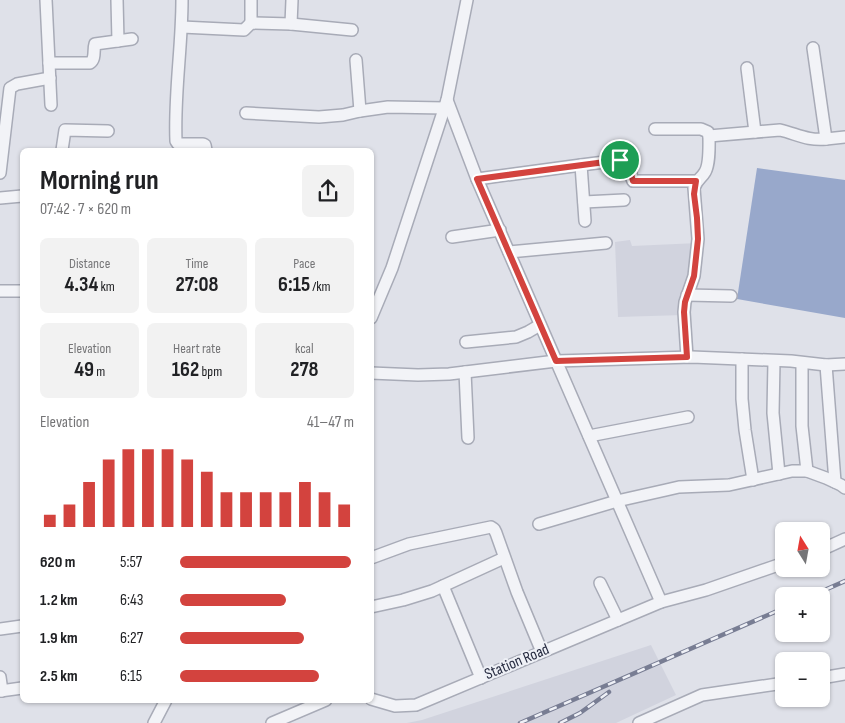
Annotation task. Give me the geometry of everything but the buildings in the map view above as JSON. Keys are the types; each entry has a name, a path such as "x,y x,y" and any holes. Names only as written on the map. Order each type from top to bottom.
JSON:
{"street":[{"path":"46,0 52,105"},
{"path":"117,0 118,41"},
{"path":"182,0 176,141 180,144 203,144 206,148"},
{"path":"182,27 244,30 251,23 251,0"},
{"path":"291,24 292,0"},
{"path":"374,311 392,268 446,104 467,0"},
{"path":"251,23 291,24 352,30"},
{"path":"49,63 90,63 94,58 95,44 132,40"},
{"path":"814,48 826,139"},
{"path":"356,60 360,111"},
{"path":"747,68 755,132"},
{"path":"0,173 10,88 17,84 50,78"},
{"path":"246,113 319,117 388,107 446,104"},
{"path":"446,104 661,602"},
{"path":"655,129 701,129 708,132 709,136 708,165 706,171 696,181 694,194 698,239 694,276 687,295 684,312 687,357"},
{"path":"62,148 65,130 108,131"},
{"path":"709,136 780,130 810,139 845,137"},
{"path":"477,179 625,160 631,166 633,181 696,181"},
{"path":"581,165 585,221"},
{"path":"0,198 20,196"},
{"path":"584,202 624,200"},
{"path":"452,237 500,230"},
{"path":"509,252 606,243"},
{"path":"0,291 20,291"},
{"path":"687,295 731,296"},
{"path":"466,342 516,337 540,325"},
{"path":"374,373 418,375 465,372 556,361 687,357 826,365 845,364"},
{"path":"742,359 742,399 753,480"},
{"path":"774,361 773,413 779,474"},
{"path":"802,363 802,426 807,471"},
{"path":"539,524 617,501 679,487 729,485 792,471 807,471 840,485 826,365"},
{"path":"465,372 468,438"},
{"path":"588,436 688,417"},
{"path":"374,557 409,544 491,527 494,529 520,600 542,652"},
{"path":"830,546 845,539"},
{"path":"374,606 432,591 504,558"},
{"name":"Station Road","path":"374,700 394,706 416,705 661,602 706,590 775,566"},
{"path":"600,583 618,620"},
{"path":"444,586 481,678"},
{"path":"0,629 20,626"},
{"path":"830,676 845,674"},
{"path":"0,677 1,691 20,688"},
{"path":"639,723 702,695 775,684"},
{"path":"154,723 164,703"},
{"path":"272,723 319,703"}],"shaded area":[{"path":"630,240 632,246 698,243 683,315 618,317 615,242"},
{"path":"651,645 676,695 616,723 407,723 422,720"}],"water":[{"path":"757,168 845,180 845,318 737,299"}],"railway":[{"path":"830,588 845,581"},
{"path":"520,723 775,612"},
{"path":"560,723 580,713 609,692"}],"route":[{"path":"620,160 625,160 631,166 633,181 696,181 694,194 698,239 696,263 684,312 687,357 556,361 477,179 620,160"}]}
